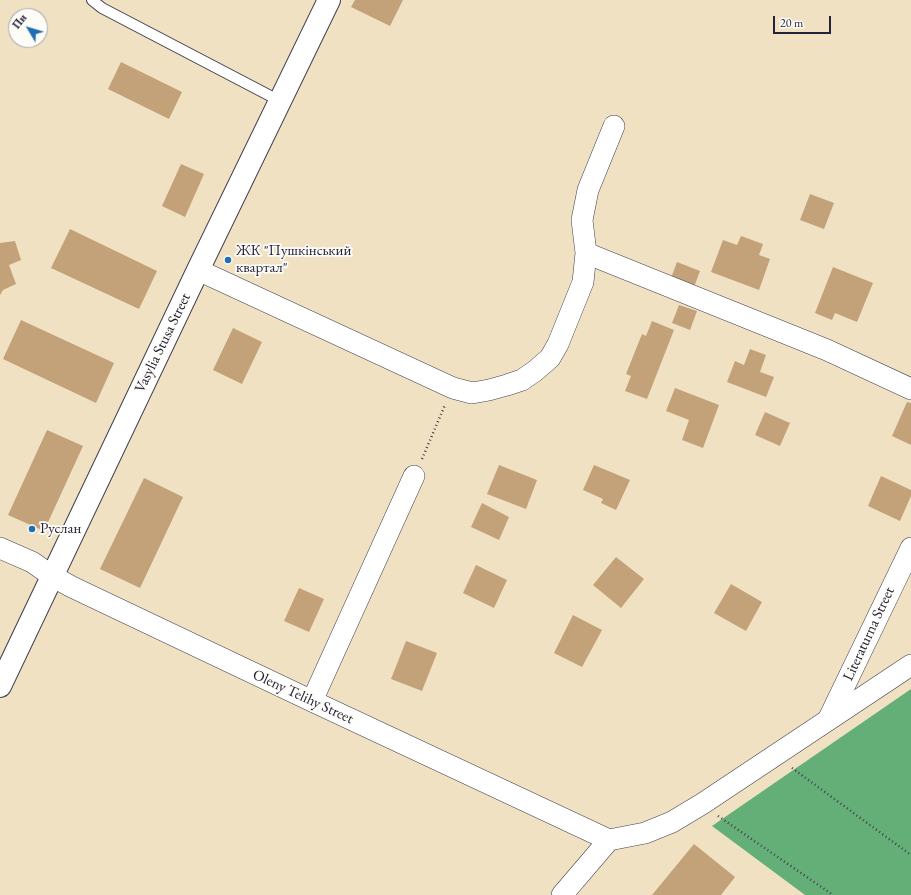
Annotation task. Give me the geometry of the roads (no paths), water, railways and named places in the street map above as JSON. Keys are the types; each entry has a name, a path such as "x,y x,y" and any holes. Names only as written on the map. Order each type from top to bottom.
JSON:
{"street":[{"name":"Vasylia Stusa Street","path":"0,686 328,0"},
{"path":"198,270 453,388 472,393 490,390 522,380 550,358 558,344 583,282 586,253 582,220 588,190 614,126"},
{"path":"586,253 827,350 911,389"},
{"path":"312,701 414,476"},
{"name":"Oleny Telihy Street","path":"0,548 32,562 52,576 312,701 609,840"},
{"name":"Literaturna Street","path":"828,721 911,548"},
{"path":"562,895 609,840 645,833 672,822 702,804 911,665"}],"lane":[{"path":"92,0 102,8 280,101"}],"place":[{"name":"ЖК \"Пушкінський квартал\"","path":"228,260"},
{"name":"Руслан","path":"32,529"}]}
